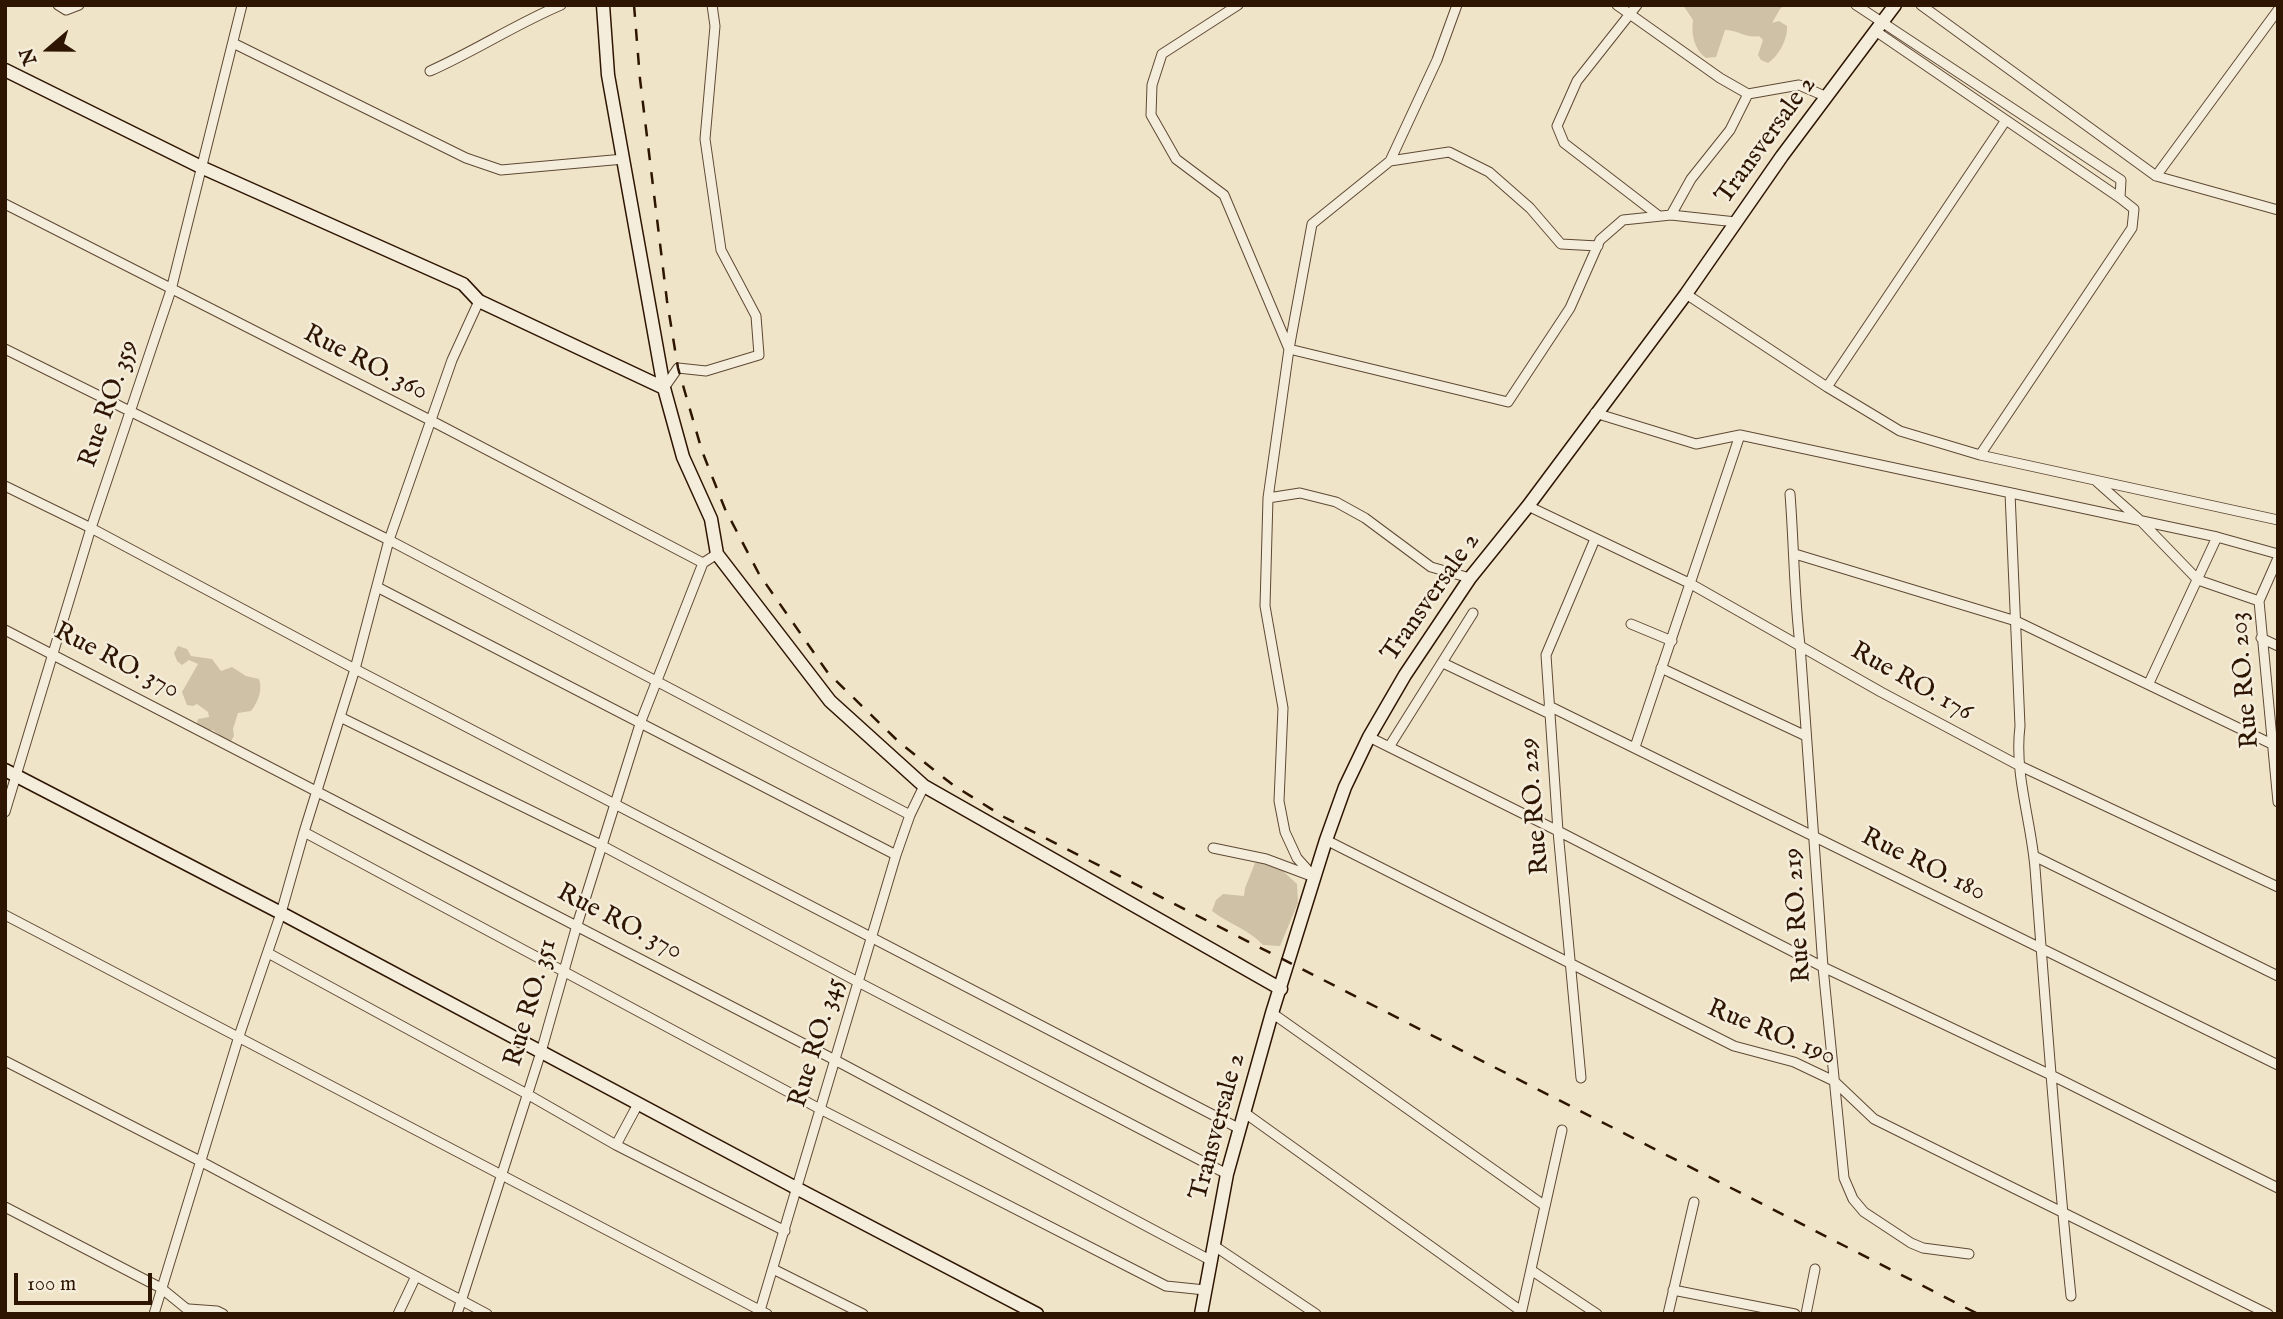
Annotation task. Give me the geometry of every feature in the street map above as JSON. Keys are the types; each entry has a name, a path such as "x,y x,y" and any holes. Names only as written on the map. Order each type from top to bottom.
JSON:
{"street":[{"path":"58,5 66,10 79,5"},
{"name":"Rue RO. 359","path":"5,812 10,773 171,290 242,5"},
{"path":"430,71 561,5"},
{"path":"603,5 608,75 664,388 683,457 710,519 718,554 830,701 924,786 1280,989"},
{"path":"664,388 678,368 706,371 759,355 756,316 721,250 705,139 715,26 712,5"},
{"path":"1238,5 1163,54 1152,85 1151,115 1176,159 1224,195 1289,349"},
{"path":"1314,877 1297,858 1285,832 1279,801 1283,708 1265,606 1268,498 1289,349 1312,224 1390,161 1437,60 1457,5"},
{"path":"1617,5 1629,16 1748,94 1799,85 1827,97"},
{"path":"1637,5 1577,81 1557,126 1564,143 1659,216"},
{"path":"1856,5 1880,28 2134,209 2132,228 1980,455"},
{"name":"Transversale 2","path":"1201,1314 1227,1174 1272,1013 1326,840 1345,787 1369,737 1405,675 1470,578 1528,506 1686,294 1895,5"},
{"path":"1921,5 2156,176 2278,210"},
{"path":"2156,176 2278,10"},
{"path":"1880,28 2121,180 2120,198"},
{"path":"233,43 466,158 501,170 624,159"},
{"path":"5,70 203,168 463,284 479,301 664,388"},
{"path":"1671,215 1691,179 1730,130 1748,94"},
{"path":"1827,387 2006,120"},
{"path":"1390,161 1449,152 1489,172 1530,208 1561,244 1598,246"},
{"name":"Rue RO. 360","path":"5,204 704,563"},
{"path":"1289,349 1508,402 1570,309 1600,240 1623,220 1671,215 1736,222"},
{"path":"1686,294 1827,387 1900,431 1980,455 2278,520"},
{"path":"154,1314 239,1036 281,913 303,832 355,668 389,540 452,360 479,301"},
{"path":"5,349 389,540 910,815"},
{"path":"1595,413 1696,444 1740,435 2217,537 2278,556"},
{"path":"1636,747 1740,435"},
{"path":"2095,480 2141,521 2198,580 2259,601"},
{"path":"5,486 91,528 614,804 873,936 1240,1129"},
{"path":"1268,498 1300,493 1336,502 1365,518 1431,567 1470,578"},
{"path":"2010,493 2020,726 2018,765 2034,856 2071,1296"},
{"name":"Rue RO. 219","path":"1790,494 1795,554 1794,601 1800,645 1823,967 1844,1178 1853,1199 1864,1212 1911,1243 1923,1248 1969,1254"},
{"name":"Rue RO. 176","path":"1528,506 1691,584 1881,692 2018,765 2278,887"},
{"path":"2149,683 2217,537"},
{"name":"Rue RO. 229","path":"1581,1079 1558,831 1546,655 1595,539"},
{"path":"704,563 718,554"},
{"path":"1795,554 2015,621 2149,683 2275,746"},
{"name":"Rue RO. 203","path":"2278,556 2259,601 2275,746 2278,802"},
{"name":"Rue RO. 351","path":"457,1314 499,1175 541,1052 640,722 655,679 704,563"},
{"path":"377,587 896,855"},
{"path":"1389,747 1474,613"},
{"path":"1631,624 1672,641"},
{"name":"Rue RO. 370","path":"5,630 834,1059 1210,1260"},
{"path":"2262,638 2278,646"},
{"name":"Rue RO. 180","path":"1443,663 1636,747 2278,1065"},
{"path":"1661,668 1806,736"},
{"path":"340,717 601,845 1227,1174"},
{"path":"1369,737 1823,967 2052,1075 2278,1188"},
{"path":"10,773 281,913 1037,1314"},
{"name":"Rue RO. 345","path":"762,1312 896,855 924,786"},
{"path":"303,832 820,1109 1166,1286 1205,1290"},
{"name":"Rue RO. 190","path":"1326,840 1734,1045 1794,1062 1834,1081 1874,1119 2268,1314"},
{"path":"1213,848 1266,859 1314,877"},
{"path":"2034,856 2278,976"},
{"path":"5,915 762,1312"},
{"path":"268,953 616,1145 785,1231"},
{"path":"1272,1013 1545,1206"},
{"path":"5,1061 487,1314"},
{"path":"616,1145 638,1104"},
{"path":"1245,1113 1521,1312 1562,1130"},
{"path":"1668,1314 1694,1202"},
{"path":"5,1207 161,1288 191,1311 217,1311 223,1314"},
{"path":"1213,1245 1316,1314"},
{"path":"773,1269 863,1314"},
{"path":"1806,1314 1815,1269"},
{"path":"1531,1270 1597,1314"},
{"path":"398,1314 416,1276"},
{"path":"1673,1290 1794,1314"}],"shaded area":[{"path":"1683,5 1785,5 1772,23 1779,21 1787,26 1784,41 1776,56 1768,63 1758,55 1763,40 1759,36 1725,30 1716,57 1706,58 1696,46 1692,31 1693,20"},
{"path":"178,646 187,649 191,656 212,659 221,671 232,667 246,676 259,679 258,700 251,711 238,713 231,741 226,741 213,730 202,730 197,724 198,719 209,717 208,712 197,704 187,705 182,692 198,664 189,660 182,665 177,661 174,653"},
{"path":"1264,861 1283,871 1297,884 1298,903 1280,946 1263,945 1251,934 1212,911 1216,900 1223,894 1244,896 1255,863"}],"railway":[{"path":"634,5 640,79 667,301 678,368 702,451 725,509 759,574 828,673 900,743 953,785 1004,817 1978,1314"}]}
